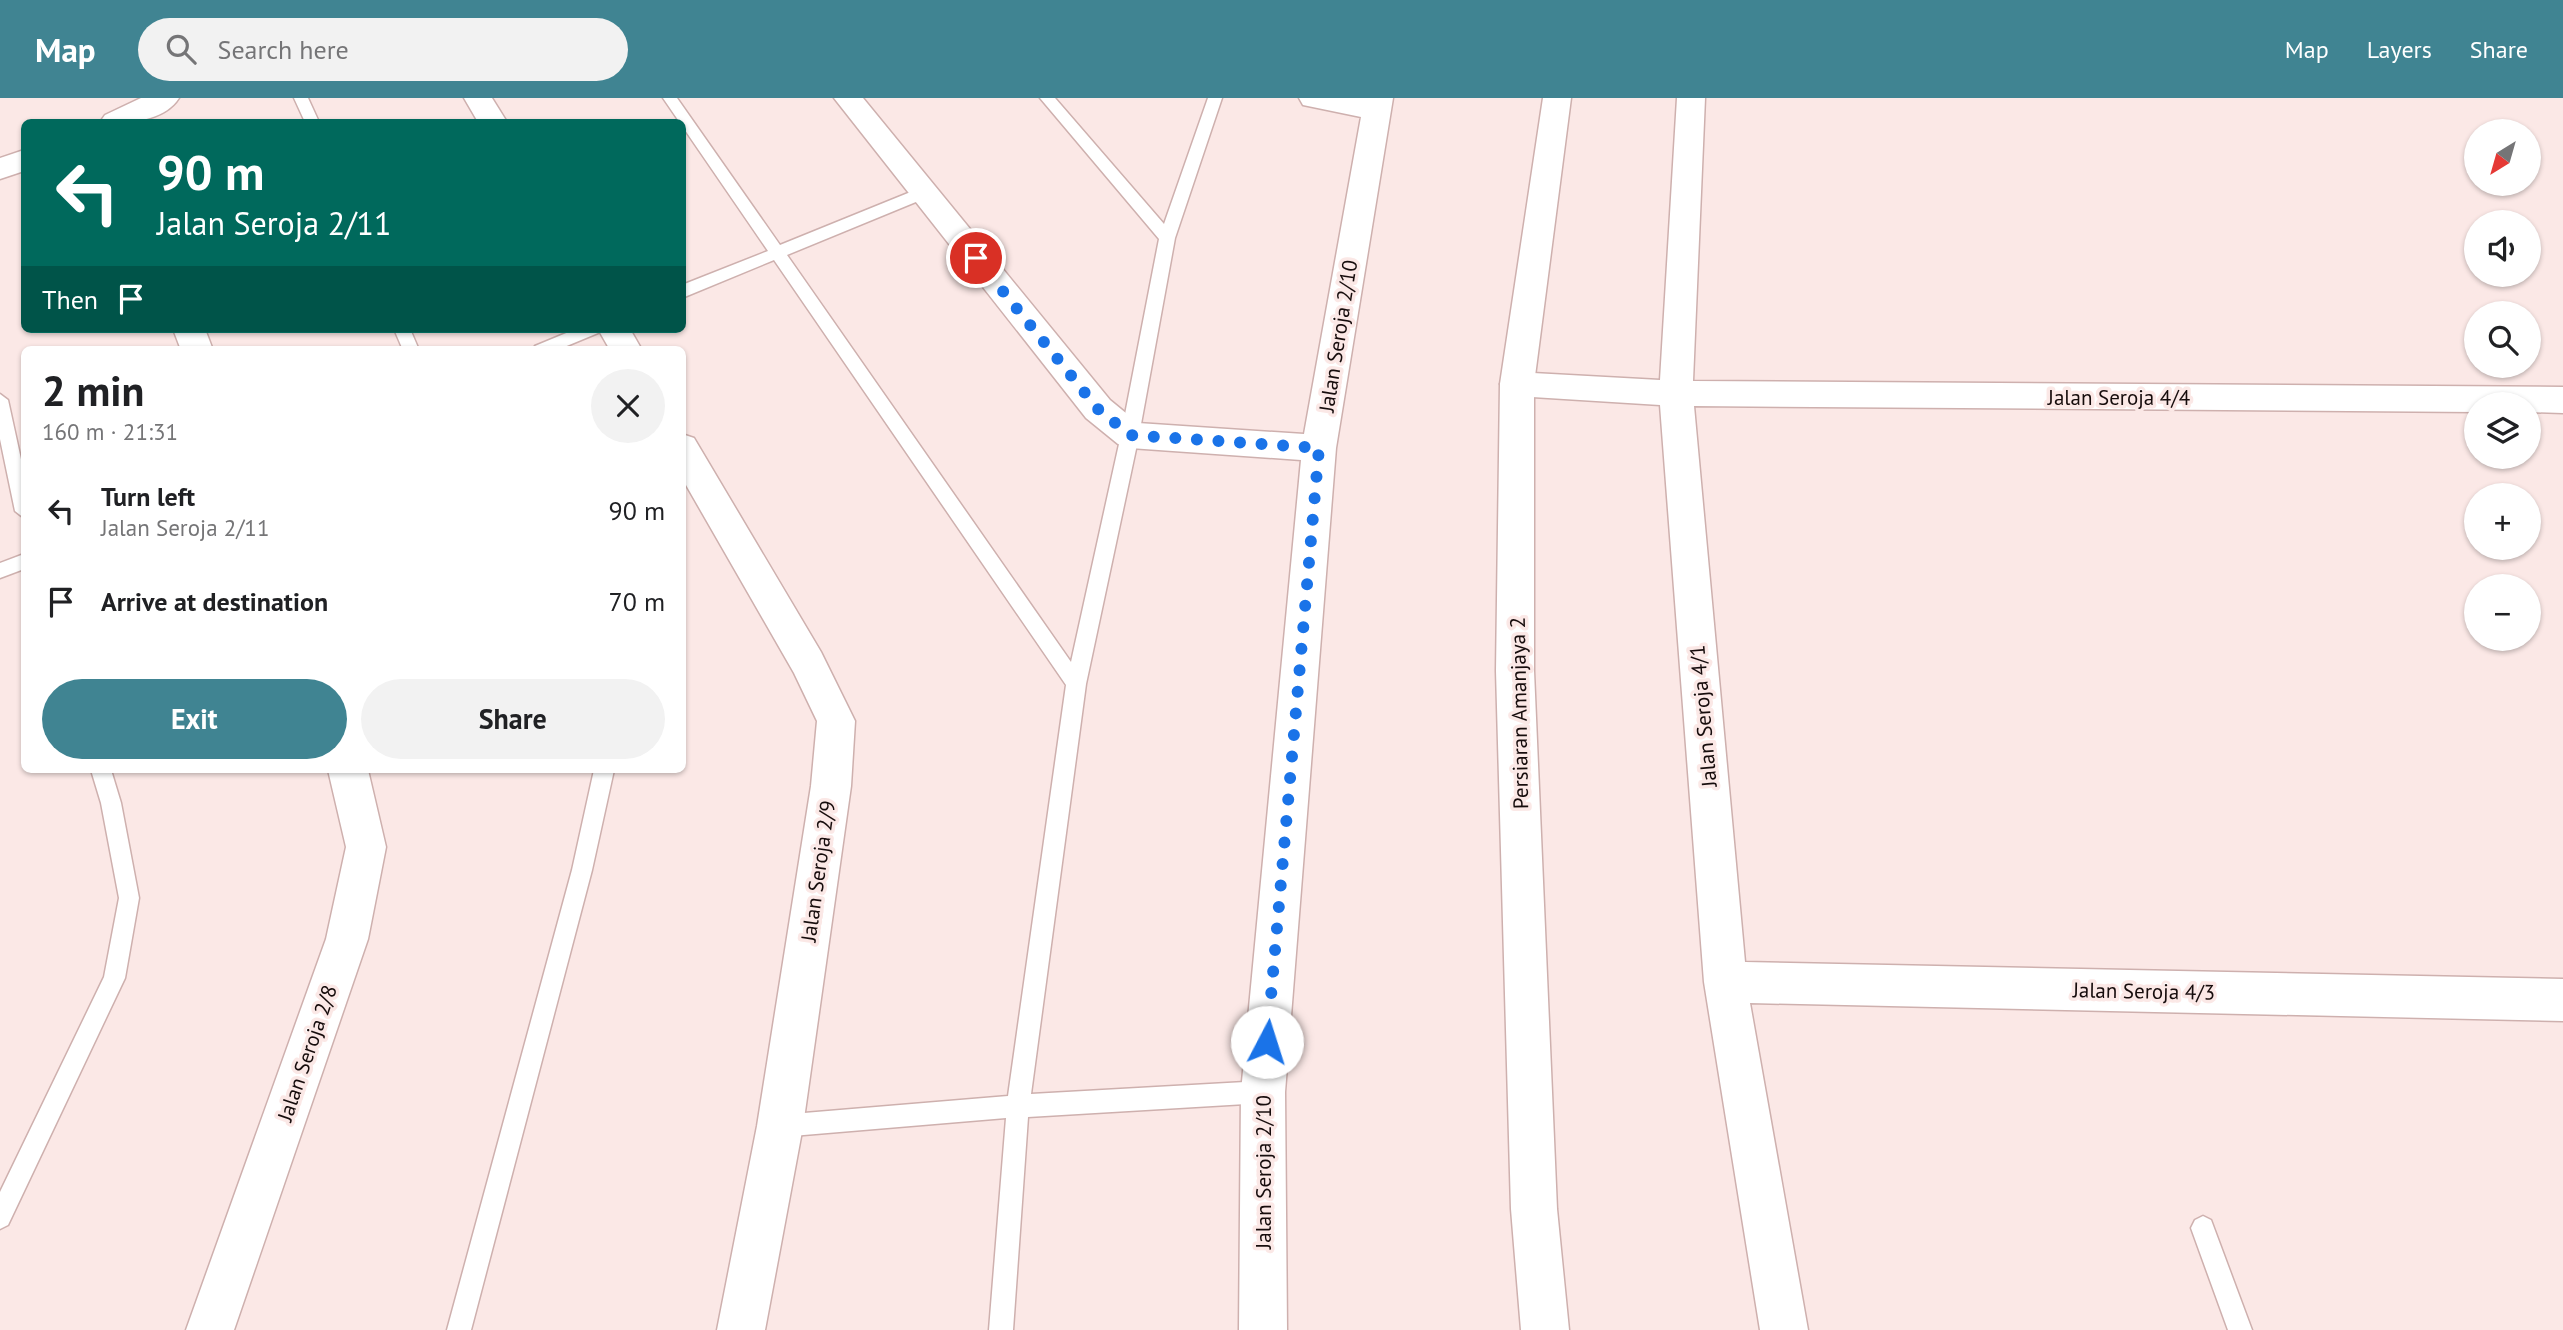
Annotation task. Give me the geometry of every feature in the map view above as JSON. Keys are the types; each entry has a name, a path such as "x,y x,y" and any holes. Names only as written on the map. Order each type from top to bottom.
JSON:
{"street":[{"path":"120,119 165,98"},
{"path":"478,98 490,119"},
{"path":"848,98 1098,409 1130,435 1319,448"},
{"path":"1313,98 1377,104"},
{"name":"Persiaran Amanjaya 2","path":"1545,1330 1534,1209 1515,671 1517,384 1557,98"},
{"name":"Jalan Seroja 4/1","path":"1691,98 1676,393 1726,982 1784,1330"},
{"name":"Jalan Seroja 2/10","path":"1263,1330 1263,1092 1319,448 1377,104"},
{"path":"0,169 21,161"},
{"name":"Jalan Seroja 4/4","path":"1517,384 1676,393 2563,400"},
{"name":"Jalan Seroja 2/9","path":"686,454 808,663 836,722 831,786 780,1126 741,1330"},
{"name":"Jalan Seroja 2/8","path":"210,1330 347,939 366,847 349,773"},
{"name":"Jalan Seroja 4/3","path":"1726,982 2563,1000"}],"lane":[{"path":"301,98 311,119"},
{"path":"670,98 685,119"},
{"path":"1047,98 1167,238"},
{"path":"1001,1330 1018,1106 1076,684 1130,435 1167,238 1216,98"},
{"path":"686,121 1076,684"},
{"path":"686,290 923,193"},
{"path":"551,346 582,333"},
{"path":"0,400 21,497"},
{"path":"0,571 21,562"},
{"path":"0,1217 114,978 129,898 111,803 102,773"},
{"path":"459,1330 582,870 603,773"},
{"path":"780,1126 1018,1106 1263,1092"},
{"path":"2203,1228 2241,1330"}],"route":[{"path":"976,258 1098,409 1130,435 1319,448 1267,1042"}]}
